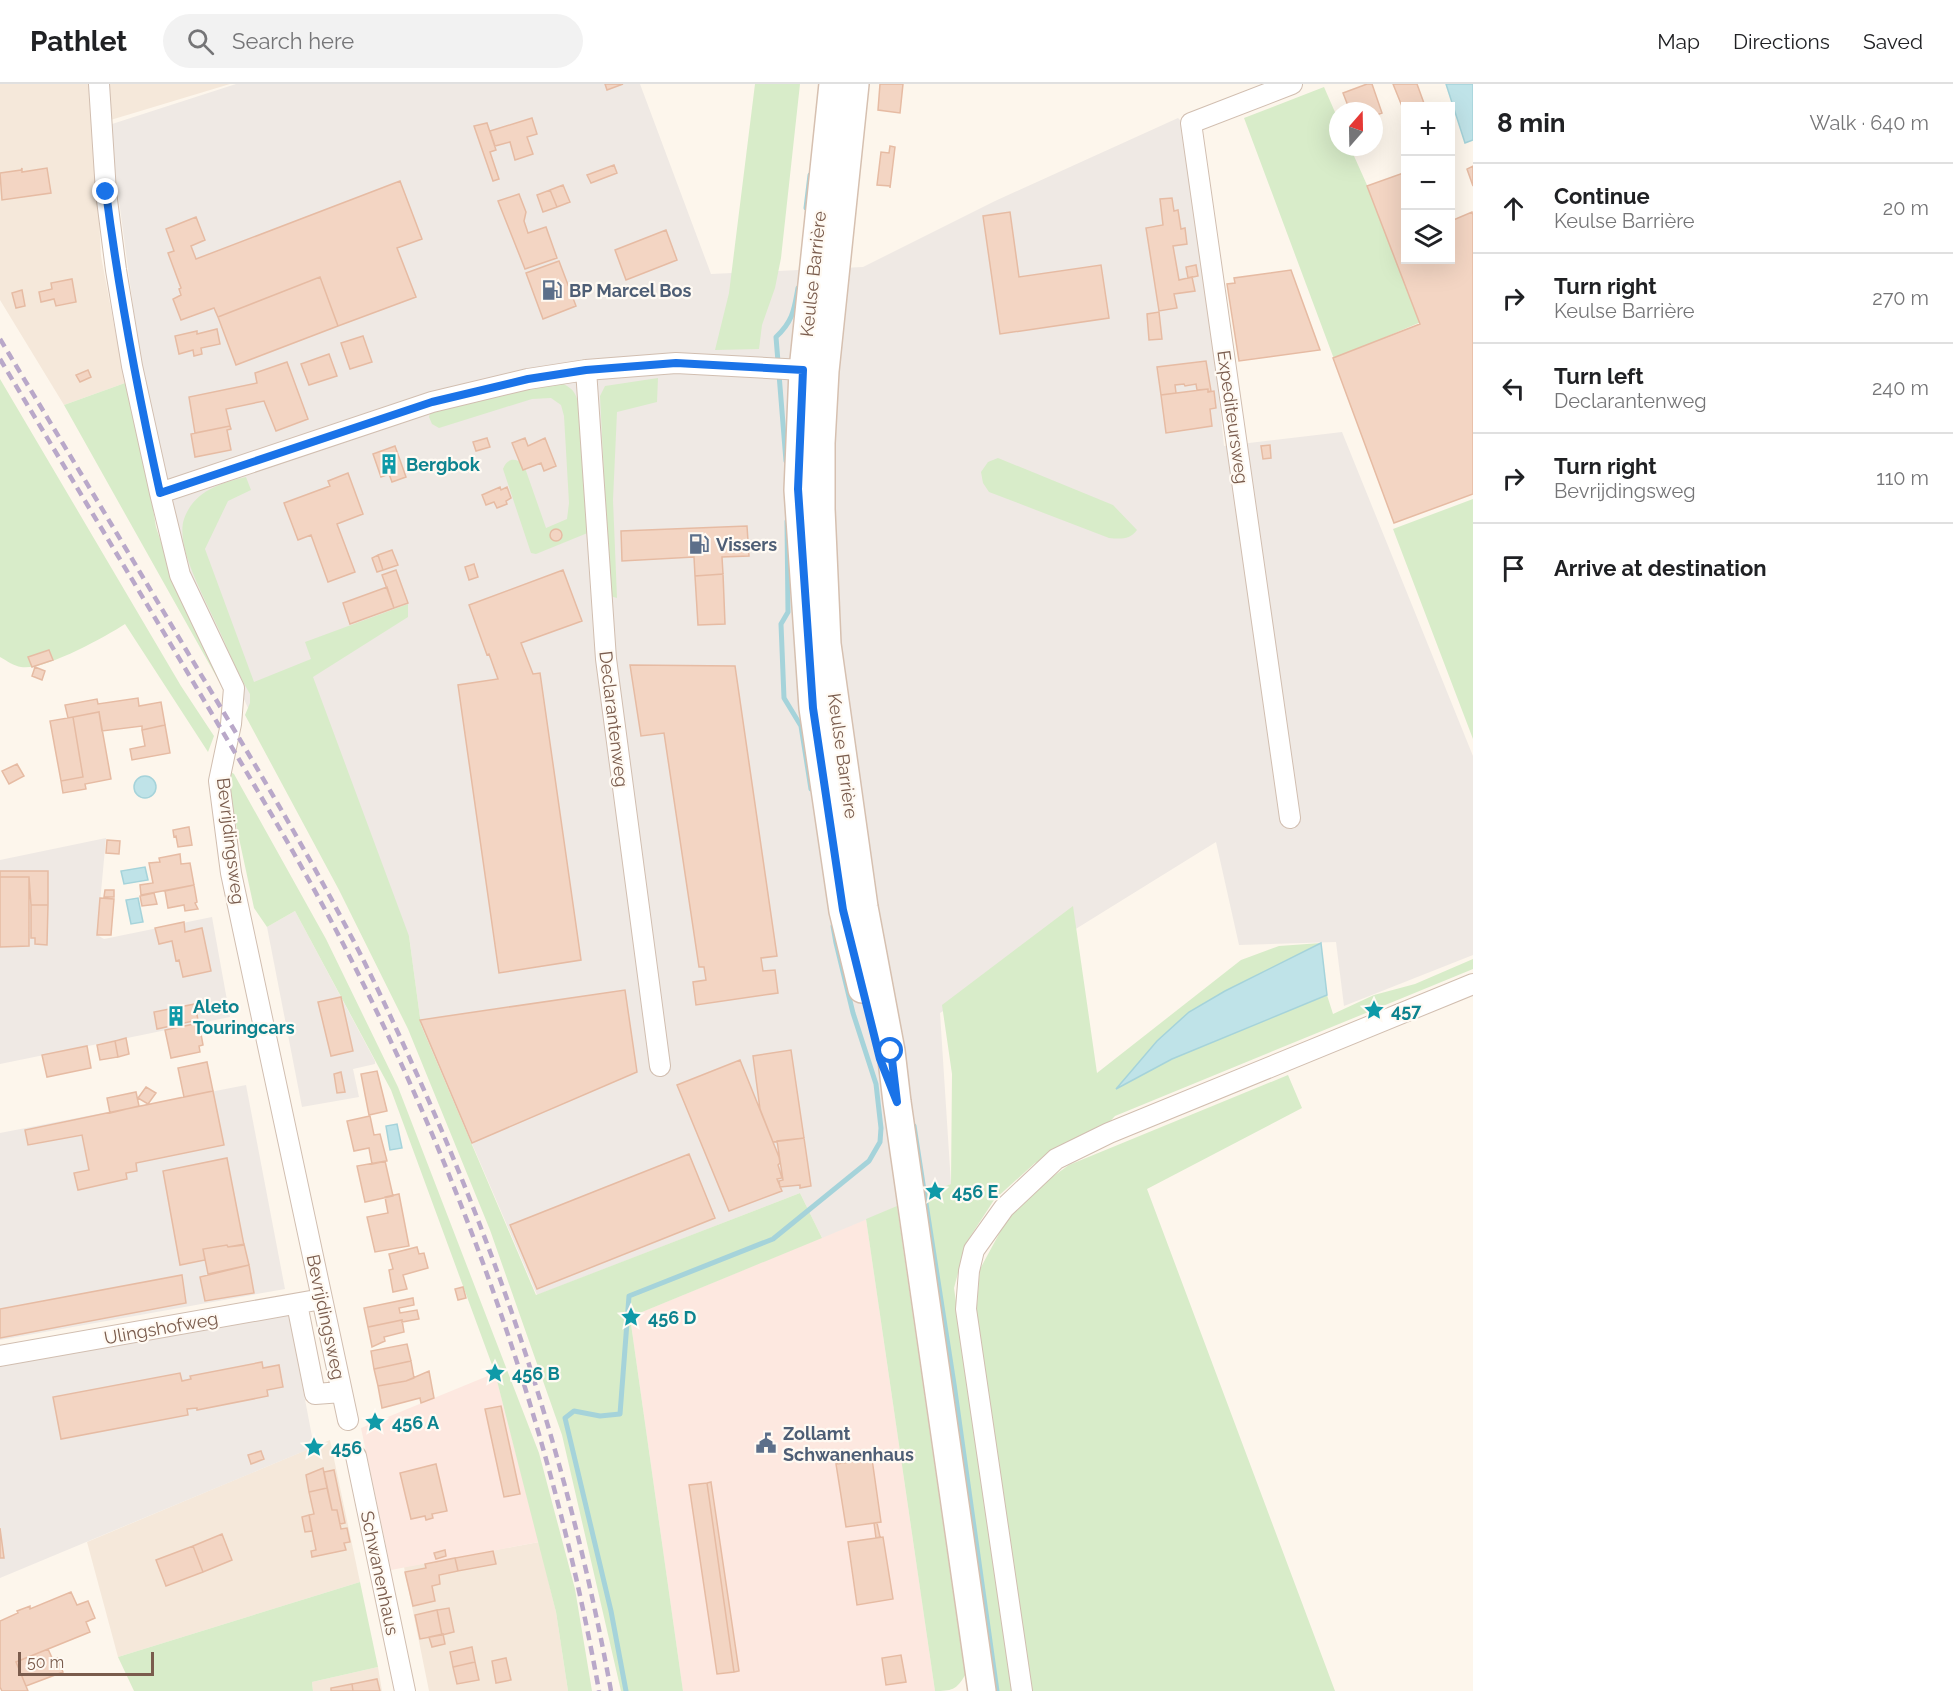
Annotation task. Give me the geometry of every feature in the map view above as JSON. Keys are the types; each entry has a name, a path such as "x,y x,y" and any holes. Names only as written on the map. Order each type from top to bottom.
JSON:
{"main road":[{"name":"Keulse Barrière","path":"833,84 803,370 798,489 813,708 843,910 880,1059 897,1102"},
{"name":"Keulse Barrière","path":"855,84 825,371 821,508 827,644 864,907 891,1051 982,1691"}],"street":[{"name":"Bevrijdingsweg","path":"99,84 106,192 116,270 132,366 160,493 180,575 234,688 231,724 219,781 231,873 348,1420"},
{"name":"Expediteursweg","path":"1290,818 1191,123 1292,84"},
{"path":"160,493 432,402 528,379 586,370 676,363 803,370"},
{"name":"Declarantenweg","path":"586,370 606,659 660,1066"},
{"path":"1022,1691 966,1309 969,1271 974,1250 1004,1208 1056,1159 1120,1128 1473,984"},
{"name":"Ulingshofweg","path":"0,1356 322,1299"},
{"name":"Bevrijdingsweg","path":"297,1304 315,1394 342,1392"},
{"name":"Schwanenhaus","path":"356,1456 405,1691"}],"shaded area":[{"path":"0,84 230,84 94,125 101,256 125,383 64,405 0,300"},
{"path":"236,84 640,84 711,274 863,267 995,201 1178,118 1184,124 1199,201 1224,446 1342,432 1473,756 1473,955 1344,1006 1336,942 1239,945 1216,842 940,1013 951,1184 822,1238 800,1193 537,1295 421,1025 409,936 269,755 188,574 143,382 109,125"},
{"path":"106,838 97,935 104,939 212,917 230,1017 0,1064 0,860"},
{"path":"295,911 375,1061 375,1064 353,1069 359,1097 302,1107 267,927"},
{"path":"246,1085 285,1289 0,1340 0,1133"},
{"path":"866,1219 935,1691 683,1691 630,1317"},
{"path":"289,1315 314,1447 0,1578 0,1366"},
{"path":"495,1373 539,1542 391,1570 361,1428"},
{"path":"330,1440 360,1582 118,1657 87,1542"},
{"path":"539,1542 556,1612 568,1691 429,1691 404,1567"},
{"path":"378,1667 382,1691 313,1691 312,1682"}],"green space":[{"path":"755,84 800,84 781,258 775,288 762,325 759,349 715,350 729,293"},
{"path":"1324,87 1331,102 1329,156 1354,156 1392,241 1421,322 1334,359 1244,118"},
{"path":"658,378 657,402 617,412 613,500 617,598 610,596 600,396 605,386"},
{"path":"0,379 181,686 214,736 208,752 125,624 59,659 44,664 21,667 0,657"},
{"path":"553,379 572,390 580,409 590,532 536,554 531,553 503,469 507,462 512,460 524,465 546,528 567,519 569,503 564,416 561,405 551,398 532,399 439,428 432,424 429,417 432,407"},
{"path":"125,383 148,478 156,527 182,596 224,682 225,692 64,405"},
{"path":"998,458 1113,505 1137,530 1121,539 1109,538 989,492 983,483 981,472 988,462"},
{"path":"246,477 251,490 228,501 205,549 254,682 311,659 305,642 408,604 408,617 313,677 409,936 421,1025 536,1295 800,1193 822,1238 630,1317 683,1691 621,1691 562,1435 490,1230 408,1029 339,890 245,715 250,703 250,694 191,569 182,534 188,509 194,501 209,490"},
{"path":"1473,499 1473,739 1393,529"},
{"path":"231,772 326,939 398,1087 539,1453 575,1589 592,1691 568,1691 556,1612 495,1373 391,1090 295,911 267,927 254,908 231,801"},
{"path":"1073,906 1097,1073 1241,960 1279,946 1321,943 1225,991 1189,1012 1157,1041 1118,1088 1172,1059 1327,995 1333,1014 1374,995 1415,984 1473,959 1473,969 1115,1116 1101,1131 1035,1163 994,1200 966,1243 954,1288 1012,1691 992,1691 921,1195 951,1184 952,1074 942,1005"},
{"path":"1288,1075 1302,1108 1147,1189 1335,1691 1030,1691 976,1317 980,1269 1006,1221 1048,1180 1069,1165"},
{"path":"897,1206 965,1675 956,1687 945,1691 935,1691 866,1219"},
{"path":"360,1582 378,1667 312,1682 313,1691 134,1691 118,1657"}],"water":[{"path":"1446,84 1473,84 1473,140 1465,143 1455,112 1455,102 1452,102"},
{"path":"145,776 153,779 156,787 153,795 145,798 137,795 134,787 137,779"},
{"path":"145,867 148,880 124,884 121,871"},
{"path":"138,898 143,922 131,924 126,900"},
{"path":"1321,943 1327,995 1172,1059 1116,1089 1157,1041 1189,1012 1225,991"},
{"path":"397,1124 402,1148 390,1150 386,1126"}],"building":[{"path":"605,84 623,84 607,90"},
{"path":"880,84 903,84 900,113 878,110"},
{"path":"1372,84 1378,102 1346,102 1343,93"},
{"path":"1393,84 1417,84 1424,102 1401,104"},
{"path":"532,118 537,134 527,137 533,154 515,160 510,142 495,146 490,131"},
{"path":"487,123 496,150 490,152 499,179 493,181 474,126"},
{"path":"890,146 895,147 890,188 890,186 877,185 881,152 889,153"},
{"path":"614,165 617,173 591,183 587,175"},
{"path":"1473,166 1473,186 1467,169"},
{"path":"22,168 22,172 47,168 51,193 2,200 0,173"},
{"path":"1401,174 1401,264 1455,264 1455,219 1472,212 1473,215 1473,494 1394,523 1333,358 1420,324 1367,186"},
{"path":"400,181 422,239 397,248 416,297 338,326 320,277 218,317 214,308 181,320 173,299 181,295 179,289 181,288 168,253 174,251 166,229 196,217 205,240 191,246 196,259"},
{"path":"563,185 570,202 557,207 550,190"},
{"path":"550,190 557,207 543,212 537,195"},
{"path":"519,194 526,212 524,221 528,233 546,227 557,258 525,269 498,201"},
{"path":"1172,198 1174,211 1178,210 1181,229 1185,228 1187,244 1173,246 1179,280 1192,277 1195,291 1174,294 1177,308 1159,311 1146,228 1163,225 1160,199"},
{"path":"1010,212 1019,277 1101,265 1109,318 1000,334 983,216"},
{"path":"666,230 677,260 626,280 615,250"},
{"path":"559,261 576,306 543,319 526,273"},
{"path":"1196,265 1198,276 1188,278 1186,267"},
{"path":"1291,270 1320,350 1239,361 1227,284 1235,283 1234,278"},
{"path":"320,277 338,326 236,365 218,317"},
{"path":"72,279 76,302 56,306 54,299 41,302 39,292 52,289 51,283"},
{"path":"22,290 25,306 16,308 12,293"},
{"path":"1159,312 1162,339 1149,340 1147,314"},
{"path":"217,329 220,344 201,348 202,354 194,356 193,350 179,354 175,336"},
{"path":"363,336 372,362 350,369 341,343"},
{"path":"329,354 337,376 309,385 301,364"},
{"path":"1206,361 1211,391 1197,390 1196,384 1185,386 1184,384 1175,385 1176,393 1161,395 1157,367"},
{"path":"287,362 308,419 276,431 264,401 226,409 230,426 195,433 189,397 257,383 255,373"},
{"path":"88,370 91,377 80,382 76,375"},
{"path":"1208,389 1208,392 1214,391 1216,408 1210,409 1212,426 1166,433 1161,395"},
{"path":"230,426 231,429 227,430 231,450 195,457 191,434"},
{"path":"487,438 490,447 476,451 473,442"},
{"path":"525,438 528,446 545,438 556,466 544,471 541,463 523,470 512,443"},
{"path":"1270,445 1271,458 1263,459 1261,446"},
{"name":"Bergbok","path":"395,446 406,477 392,482 389,474 381,477 373,454"},
{"path":"348,473 363,514 337,524 355,572 328,582 311,535 298,540 284,503 330,486 328,481"},
{"path":"500,487 501,490 507,487 511,498 506,501 507,504 497,508 494,502 486,505 482,495"},
{"path":"747,526 749,556 722,557 723,574 695,576 694,557 622,561 621,531"},
{"path":"556,529 562,535 556,541 550,535"},
{"path":"392,550 398,565 383,570 378,555"},
{"path":"378,555 383,570 377,572 372,558"},
{"path":"474,564 478,577 469,580 465,567"},
{"path":"396,570 408,603 394,608 382,575"},
{"path":"563,570 582,621 521,643 533,674 540,673 581,960 499,973 458,685 498,679 469,605"},
{"path":"723,574 725,624 698,625 695,576"},
{"path":"387,587 394,608 350,624 343,603"},
{"path":"49,650 53,660 32,667 28,657"},
{"path":"630,665 735,666 777,956 761,958 763,971 775,970 778,993 696,1005 693,982 706,980 704,967 699,967 664,733 641,736"},
{"path":"35,667 45,671 42,680 32,676"},
{"path":"138,698 139,706 161,702 165,725 142,730 142,726 102,731 99,712 68,718 65,705 97,699 98,704"},
{"path":"99,712 111,779 85,784 86,789 63,793 61,781 83,777 73,717"},
{"path":"73,717 83,777 61,781 50,721"},
{"path":"165,725 170,753 132,760 130,749 145,746 142,730"},
{"path":"17,764 24,776 9,784 2,771"},
{"path":"189,827 192,845 178,847 173,830"},
{"path":"107,840 120,841 119,854 106,853"},
{"path":"180,854 181,864 190,863 194,885 141,895 140,885 153,883 149,863 160,862 159,858"},
{"path":"0,871 48,871 48,905 31,905 29,877 0,877"},
{"path":"0,877 29,877 29,946 0,947"},
{"path":"194,885 197,902 195,903 198,909 185,911 184,905 168,908 165,891"},
{"path":"105,890 114,890 114,897 104,897"},
{"path":"154,893 157,904 142,906 140,896"},
{"path":"100,898 114,899 111,935 97,935"},
{"path":"31,905 48,905 47,945 35,944 35,938 31,938"},
{"path":"184,922 185,932 202,928 211,971 183,977 179,960 176,961 172,941 159,944 155,928"},
{"path":"625,990 637,1072 472,1143 420,1020"},
{"path":"341,997 353,1051 331,1056 318,1002"},
{"name":"Aleto Touringcars","path":"195,1004 198,1020 157,1029 154,1012"},
{"path":"199,1023 203,1045 199,1046 200,1052 171,1058 165,1030"},
{"path":"126,1038 129,1054 118,1057 115,1041"},
{"path":"115,1041 118,1057 100,1060 97,1045"},
{"path":"87,1046 91,1068 47,1077 42,1055"},
{"path":"791,1050 804,1138 773,1142 760,1109 753,1056"},
{"path":"740,1060 779,1157 778,1165 782,1178 777,1179 782,1191 729,1211 677,1085"},
{"path":"207,1062 213,1091 184,1097 178,1068"},
{"path":"377,1071 387,1111 369,1115 361,1074"},
{"path":"341,1072 345,1092 337,1093 334,1074"},
{"path":"146,1087 156,1093 148,1104 138,1098"},
{"path":"213,1091 224,1145 136,1163 137,1171 126,1173 127,1179 78,1190 74,1173 89,1170 82,1135 28,1145 25,1130"},
{"path":"136,1092 139,1106 110,1113 107,1098"},
{"path":"370,1116 374,1135 380,1134 387,1161 372,1164 369,1148 354,1151 347,1121"},
{"path":"804,1138 811,1186 780,1187 779,1181 783,1180 777,1141"},
{"path":"689,1154 715,1218 537,1289 510,1225"},
{"path":"227,1158 244,1245 203,1249 205,1260 180,1265 163,1171"},
{"path":"385,1161 393,1196 365,1202 357,1166"},
{"path":"399,1194 409,1246 375,1252 367,1217 388,1213 385,1197"},
{"path":"244,1244 249,1265 208,1274 203,1249"},
{"path":"417,1247 419,1254 424,1253 428,1268 403,1275 407,1289 393,1292 389,1270 393,1269 389,1254"},
{"path":"249,1265 254,1293 205,1301 200,1277"},
{"path":"182,1275 186,1303 0,1338 0,1309"},
{"path":"463,1287 466,1298 458,1300 455,1289"},
{"path":"413,1298 414,1305 399,1308 400,1313 417,1310 419,1319 368,1327 364,1308"},
{"path":"402,1320 404,1332 384,1337 385,1341 372,1347 368,1327"},
{"path":"407,1344 411,1361 374,1369 371,1351"},
{"path":"411,1361 414,1378 378,1386 374,1369"},
{"path":"262,1362 263,1368 279,1365 283,1387 267,1390 268,1396 197,1410 197,1408 187,1409 188,1415 61,1439 53,1397 180,1373 182,1381 191,1379 190,1376"},
{"path":"429,1371 434,1398 421,1403 420,1398 382,1408 378,1386 406,1381"},
{"path":"501,1406 520,1494 504,1497 485,1409"},
{"path":"261,1451 264,1459 251,1464 248,1455"},
{"path":"872,1459 881,1522 846,1527 836,1464"},
{"path":"436,1464 447,1511 432,1514 433,1518 426,1520 425,1516 411,1519 400,1473"},
{"path":"323,1468 327,1488 309,1492 306,1475"},
{"path":"334,1470 345,1523 340,1524 337,1510 332,1510 324,1472"},
{"path":"711,1482 739,1671 734,1672 707,1483"},
{"path":"707,1483 734,1672 717,1674 689,1485"},
{"path":"327,1488 332,1510 337,1510 341,1529 347,1528 350,1542 344,1543 346,1550 312,1557 311,1551 316,1550 309,1515 314,1514 309,1492"},
{"path":"309,1515 312,1531 305,1532 302,1517"},
{"path":"874,1523 877,1523 880,1537 876,1538"},
{"path":"0,1528 4,1558 0,1558"},
{"path":"222,1534 232,1560 203,1572 193,1546"},
{"path":"883,1537 893,1599 857,1605 848,1542"},
{"path":"193,1546 203,1572 166,1586 156,1560"},
{"path":"445,1550 446,1556 436,1559 434,1553"},
{"path":"493,1551 496,1564 458,1571 455,1558"},
{"path":"455,1558 458,1571 439,1575 440,1584 432,1586 435,1601 413,1606 405,1572 426,1568 425,1564"},
{"path":"71,1592 77,1605 88,1601 95,1618 86,1622 90,1632 16,1662 28,1691 2,1691 0,1687 0,1621 18,1613 17,1611 30,1606 30,1609"},
{"path":"449,1608 454,1632 442,1635 437,1610"},
{"path":"437,1610 442,1635 420,1639 415,1615"},
{"path":"443,1634 445,1644 432,1647 429,1637"},
{"path":"472,1647 475,1662 453,1667 450,1652"},
{"path":"48,1649 53,1660 57,1658 63,1672 26,1686 16,1662"},
{"path":"901,1655 906,1682 886,1685 882,1658"},
{"path":"506,1658 511,1680 496,1683 492,1661"},
{"path":"475,1662 479,1680 457,1684 453,1667"},
{"path":"377,1679 380,1691 353,1691 352,1684"},
{"path":"352,1684 353,1691 331,1691 331,1688"}],"waterway":[{"path":"806,208 810,175"},
{"path":"786,461 776,337 792,315 798,288"},
{"path":"787,521 788,612 781,624 784,698 801,726 811,789"},
{"path":"626,1691 611,1611 565,1418 574,1411 600,1416 620,1414 629,1296 773,1239 869,1161 880,1142 881,1128 876,1084 853,1013 833,926"},
{"path":"914,1126 954,1384 997,1691"}],"railway":[{"path":"0,339 246,749 305,852 362,957 415,1070 478,1220 532,1374 577,1531 611,1691"},
{"path":"0,359 239,759 305,874 382,1022 424,1114 497,1302 528,1398 556,1495 599,1691"}],"place":[{"name":"BP Marcel Bos","path":"552,290"},
{"name":"Bergbok","path":"389,464"},
{"name":"Vissers","path":"699,544"},
{"name":"457","path":"1374,1010"},
{"name":"Aleto Touringcars","path":"176,1016"},
{"name":"456 E","path":"935,1191"},
{"name":"456 D","path":"631,1317"},
{"name":"456 B","path":"495,1373"},
{"name":"456 A","path":"375,1422"},
{"name":"Zollamt Schwanenhaus","path":"766,1443"},
{"name":"456","path":"314,1447"}],"route":[{"path":"106,192 132,366 160,493 432,402 528,379 586,370 676,363 803,370 798,489 805,619 813,708 843,910 880,1059 897,1102 891,1051"}]}
